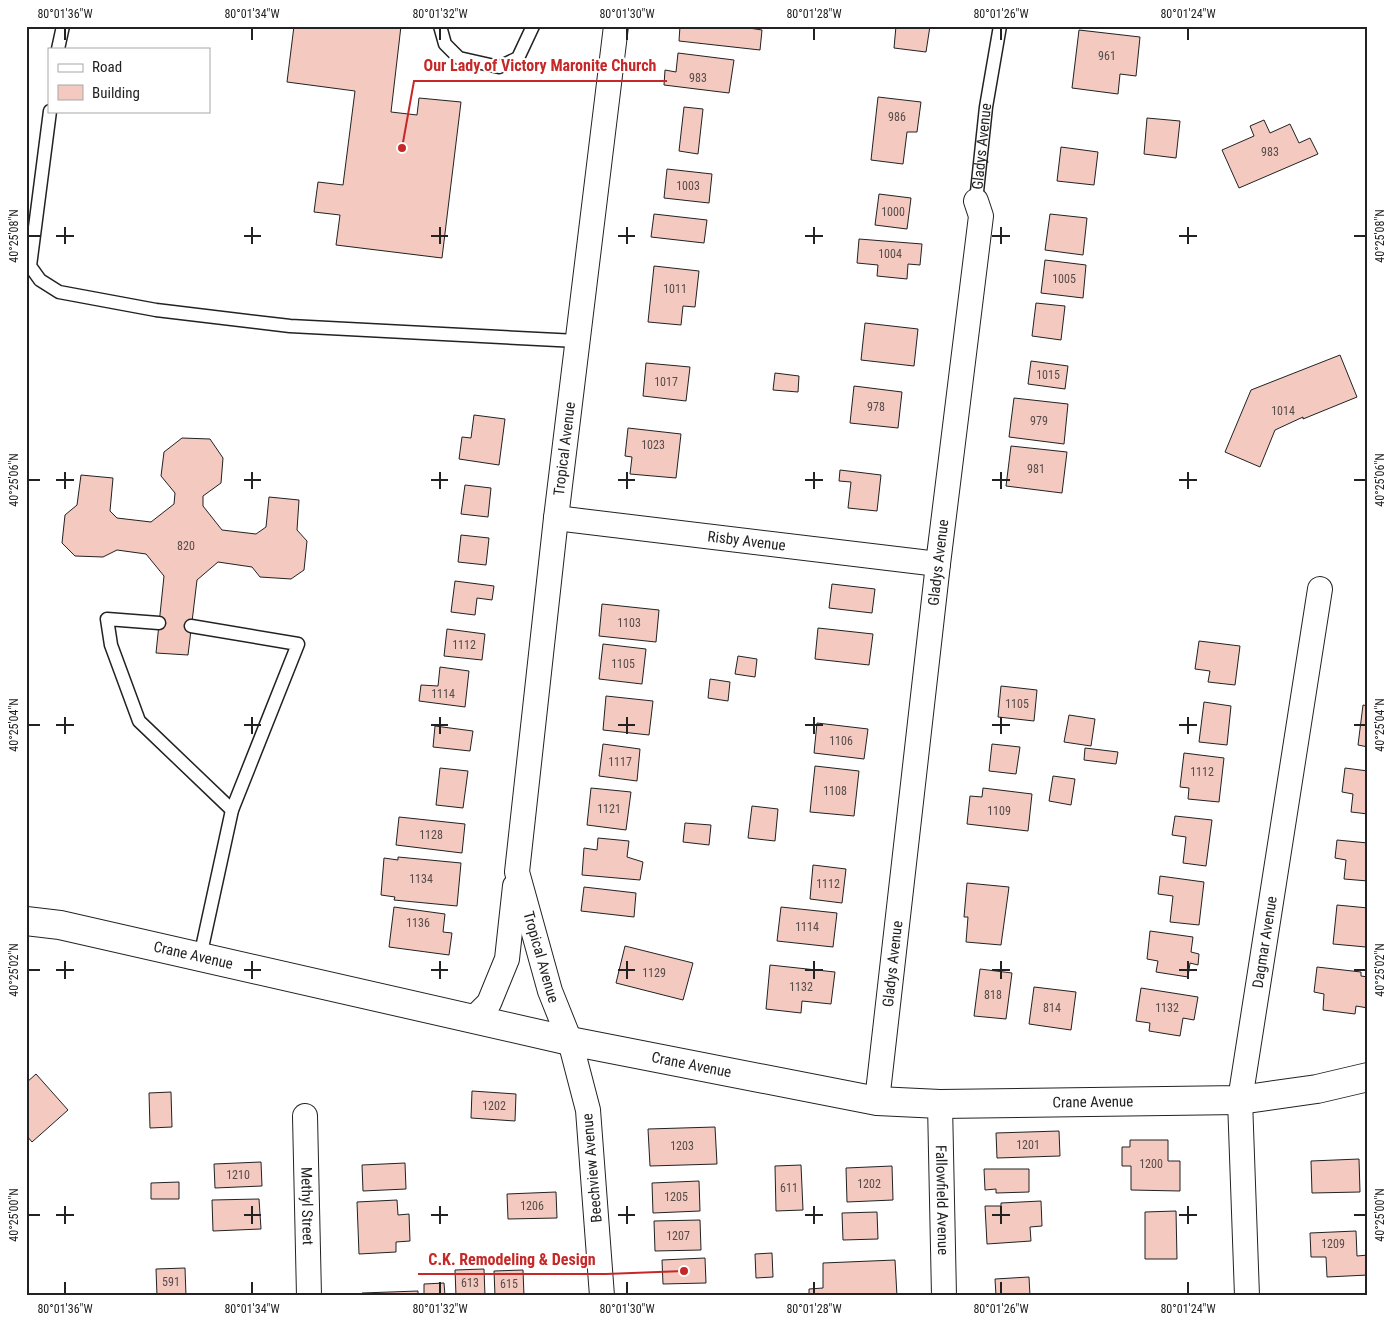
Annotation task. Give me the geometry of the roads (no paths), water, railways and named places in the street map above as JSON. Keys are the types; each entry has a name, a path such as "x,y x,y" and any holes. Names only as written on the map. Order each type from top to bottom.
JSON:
{"street":[{"name":"Tropical Avenue","path":"472,1020 488,1003 507,959 556,518 616,26"},
{"name":"Gladys Avenue","path":"877,1101 938,564 981,216 976,201"},
{"name":"Risby Avenue","path":"556,518 938,564"},
{"name":"Dagmar Avenue","path":"1247,1296 1240,1100 1320,589"},
{"name":"Tropical Avenue","path":"517,872 550,991 570,1041"},
{"name":"Crane Avenue","path":"26,921 60,925 570,1041 877,1101 940,1104 1240,1100 1317,1089 1368,1077"},
{"name":"Beechview Avenue","path":"570,1041 588,1110 602,1296"},
{"name":"Fallowfield Avenue","path":"940,1104 944,1296"},
{"name":"Methyl Street","path":"305,1116 309,1296"}],"lane":[{"path":"58,48 63,26"},
{"path":"440,26 445,44 459,58 499,67 518,58 533,26"},
{"name":"Gladys Avenue","path":"976,201 986,107 1000,26"},
{"path":"50,112 30,266 40,280 59,292 156,310 290,326 577,341"},
{"path":"160,622 107,619 111,645 139,721 232,810"},
{"path":"192,626 298,644 232,810 200,958"}],"place":[{"name":"Our Lady of Victory Maronite Church","path":"402,148"},
{"name":"C.K. Remodeling & Design","path":"684,1271"}]}
